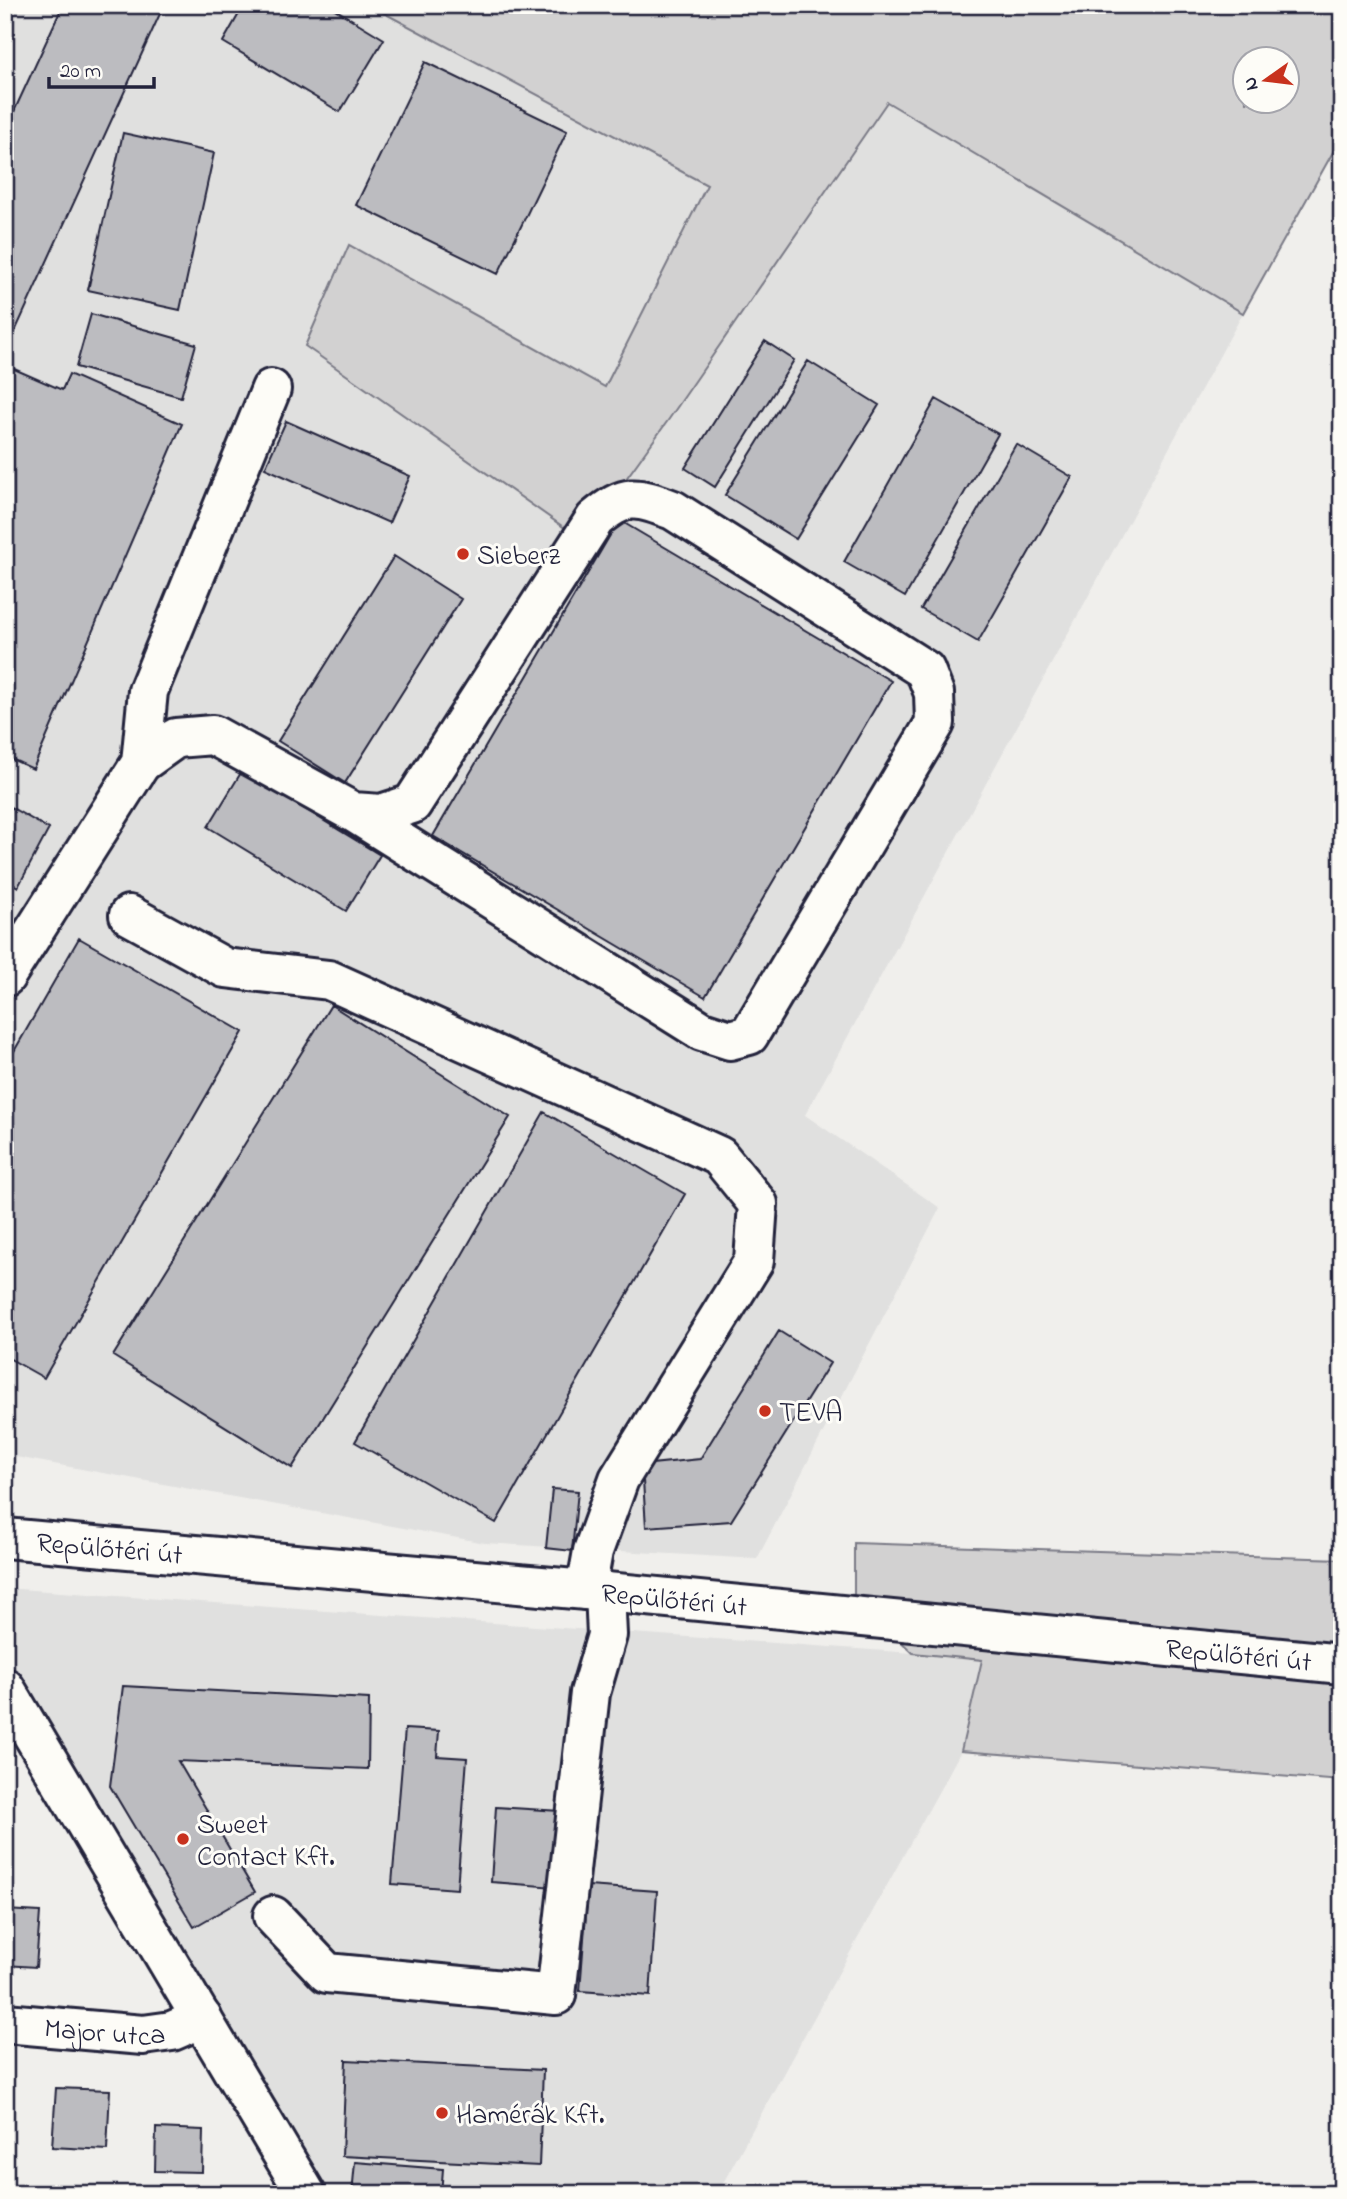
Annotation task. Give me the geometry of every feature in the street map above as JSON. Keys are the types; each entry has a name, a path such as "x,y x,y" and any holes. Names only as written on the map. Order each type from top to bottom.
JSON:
{"street":[{"path":"141,763 148,691 271,389"},
{"path":"11,952 141,763 176,738 213,735 352,812 702,1031 730,1040 749,1035 935,723 934,693 925,670 673,510 645,499 616,501 595,519 412,804 381,814 352,812"},
{"path":"129,915 225,968 329,980 719,1156 758,1204 754,1261 619,1479 593,1551 596,1591 607,1635 590,1693 556,1995 327,1973 273,1916"},
{"name":"Repülőtéri út","path":"5,1538 596,1591 1342,1664"},
{"path":"5,1688 306,2194"},
{"name":"Major utca","path":"5,2023 143,2035 172,2031 202,2018"}],"shaded area":[{"path":"5,5 369,5 707,185 605,387 349,245 305,346 581,540 887,102 1243,313 805,1115 940,1208 757,1559 485,1543 5,1455"},
{"path":"369,5 1342,5 1342,136 1243,313 887,102 669,419 582,540 305,346 349,245 605,387 707,185"},
{"path":"854,1543 1342,1559 1342,1781 961,1751 982,1660 913,1653 854,1597"},
{"path":"5,1588 983,1660 961,1751 717,2194 289,2194 5,1669"}],"building":[{"path":"63,5 164,5 13,336 5,332 5,131"},
{"path":"244,5 328,5 384,39 340,112 223,42"},
{"path":"425,62 567,131 498,274 356,205"},
{"path":"123,133 214,153 180,310 88,290"},
{"path":"91,314 196,344 181,397 76,367"},
{"path":"765,341 794,360 715,487 685,468"},
{"path":"808,361 879,405 796,539 725,495"},
{"path":"5,365 62,390 69,374 182,424 33,769 5,756"},
{"path":"936,399 998,434 905,597 844,562"},
{"path":"286,421 410,476 389,523 265,468"},
{"path":"1016,444 1072,477 978,642 921,609"},
{"path":"619,520 891,681 705,997 433,836"},
{"path":"394,556 461,599 345,783 278,741"},
{"path":"242,771 380,855 346,911 208,827"},
{"path":"5,804 49,829 18,887 5,880"},
{"path":"79,938 243,1032 44,1378 5,1356 5,1067"},
{"path":"331,1005 510,1117 292,1468 113,1356"},
{"path":"544,1112 685,1194 496,1523 355,1442"},
{"name":"TEVA","path":"779,1331 830,1363 731,1521 646,1527 642,1465 700,1459"},
{"path":"552,1489 578,1491 572,1551 546,1548"},
{"name":"Sweet Contact Kft.","path":"123,1686 369,1699 368,1769 178,1761 255,1892 194,1927 110,1786"},
{"path":"405,1729 439,1731 437,1756 467,1758 457,1889 392,1884"},
{"path":"496,1807 560,1811 555,1887 491,1882"},
{"path":"588,1886 657,1891 650,1996 580,1991"},
{"path":"5,1910 40,1912 36,1967 5,1965"},
{"name":"Hamérák Kft.","path":"346,2060 543,2070 539,2166 342,2156"},
{"path":"56,2088 110,2090 107,2150 52,2147"},
{"path":"156,2128 203,2130 202,2172 155,2171"},
{"path":"355,2162 443,2169 441,2194 352,2194"}],"place":[{"name":"Sieberz","path":"463,554"},
{"name":"TEVA","path":"765,1411"},
{"name":"Sweet Contact Kft.","path":"183,1839"},
{"name":"Hamérák Kft.","path":"442,2113"}]}
